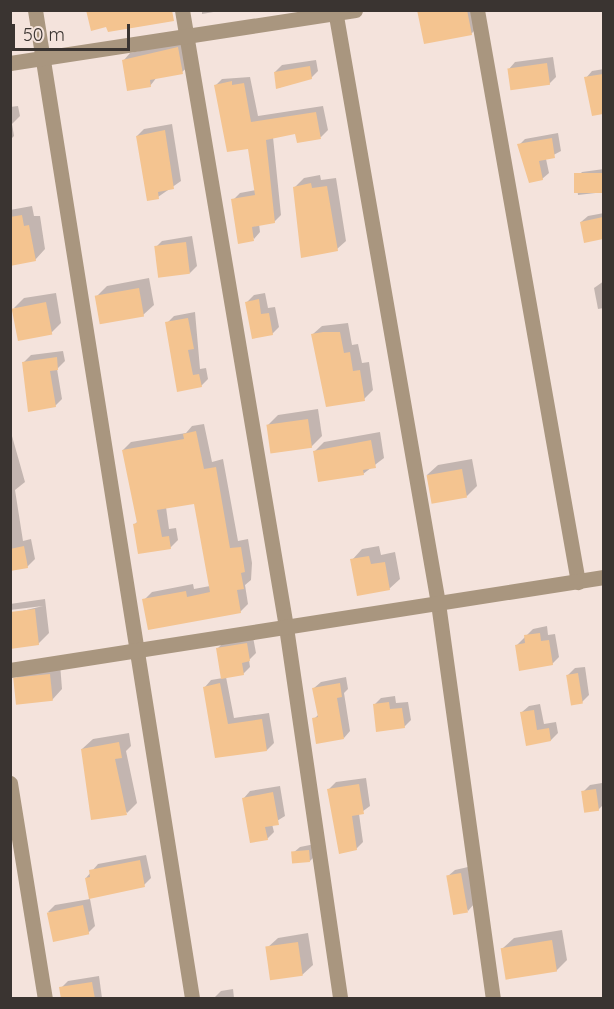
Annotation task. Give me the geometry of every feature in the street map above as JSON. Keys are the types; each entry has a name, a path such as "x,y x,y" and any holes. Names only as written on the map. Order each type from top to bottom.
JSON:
{"street":[{"path":"34,10 192,999"},
{"path":"182,10 286,627 340,999"},
{"path":"10,63 186,33 355,10"},
{"path":"477,10 578,582"},
{"path":"335,12 438,603 493,999"},
{"path":"10,670 137,652 603,577"},
{"path":"10,783 45,999"}],"building":[{"path":"86,10 172,10 174,21 108,32 106,27 91,31"},
{"path":"417,10 467,10 472,35 424,44"},
{"path":"178,47 183,74 150,80 151,87 127,91 122,60"},
{"path":"547,63 550,85 510,90 507,69"},
{"path":"310,66 312,79 276,89 274,72"},
{"path":"603,74 603,114 592,116 584,77"},
{"path":"232,81 232,85 244,83 251,122 316,112 321,139 297,143 295,134 266,140 275,223 252,227 254,241 238,244 231,199 255,195 248,149 227,152 214,85"},
{"path":"165,130 174,189 158,192 159,199 147,201 136,136"},
{"path":"552,138 555,158 539,161 543,180 529,183 517,144"},
{"path":"574,173 603,173 603,193 574,193"},
{"path":"311,183 312,188 327,186 338,251 301,258 293,187"},
{"path":"22,215 24,226 29,225 36,261 10,266 10,217"},
{"path":"603,217 603,239 584,243 580,222"},
{"path":"186,242 190,274 158,278 154,246"},
{"path":"139,288 144,317 100,324 95,296"},
{"path":"259,299 261,314 269,313 273,335 252,339 245,302"},
{"path":"46,302 52,334 18,341 12,309"},
{"path":"188,318 194,349 188,350 193,375 199,374 202,387 177,392 165,322"},
{"path":"340,332 344,353 350,352 353,371 360,370 365,401 326,407 311,334"},
{"path":"57,357 58,370 50,371 56,407 28,412 22,362"},
{"path":"308,419 312,448 270,454 266,425"},
{"path":"196,431 204,469 216,467 230,548 241,547 245,572 241,573 244,589 237,590 241,613 148,630 142,599 186,591 187,597 210,592 194,504 157,510 162,537 169,536 171,549 138,554 133,524 137,523 122,450 184,439 183,434"},
{"path":"371,440 376,468 363,470 364,475 318,482 313,451"},
{"path":"462,469 467,498 432,504 427,475"},
{"path":"24,546 28,568 10,571 10,549"},
{"path":"369,556 371,564 385,562 390,590 357,596 350,559"},
{"path":"35,609 39,645 10,649 10,612"},
{"path":"540,633 541,641 549,640 553,665 519,671 515,645 525,643 524,635"},
{"path":"247,643 250,661 242,663 244,675 221,679 216,648"},
{"path":"578,673 583,704 571,705 566,675"},
{"path":"50,674 53,701 16,705 13,678"},
{"path":"220,683 228,724 262,719 267,751 215,758 203,687"},
{"path":"340,683 342,697 337,698 344,739 316,744 312,718 318,717 312,688"},
{"path":"389,702 390,709 402,708 405,728 376,732 373,704"},
{"path":"534,710 537,730 549,728 551,741 526,746 520,712"},
{"path":"119,742 122,758 115,759 127,815 91,820 81,749"},
{"path":"359,784 364,814 352,816 357,850 339,854 327,789"},
{"path":"596,789 599,811 584,813 581,791"},
{"path":"273,792 279,825 265,827 268,840 250,843 242,798"},
{"path":"309,850 310,862 292,864 291,852"},
{"path":"140,860 145,887 89,899 85,878 90,877 89,870"},
{"path":"461,873 468,912 453,915 446,876"},
{"path":"83,905 89,934 53,942 47,913"},
{"path":"552,940 557,972 506,980 501,948"},
{"path":"298,942 303,976 270,980 265,947"},
{"path":"92,982 95,999 61,999 59,987"}]}
